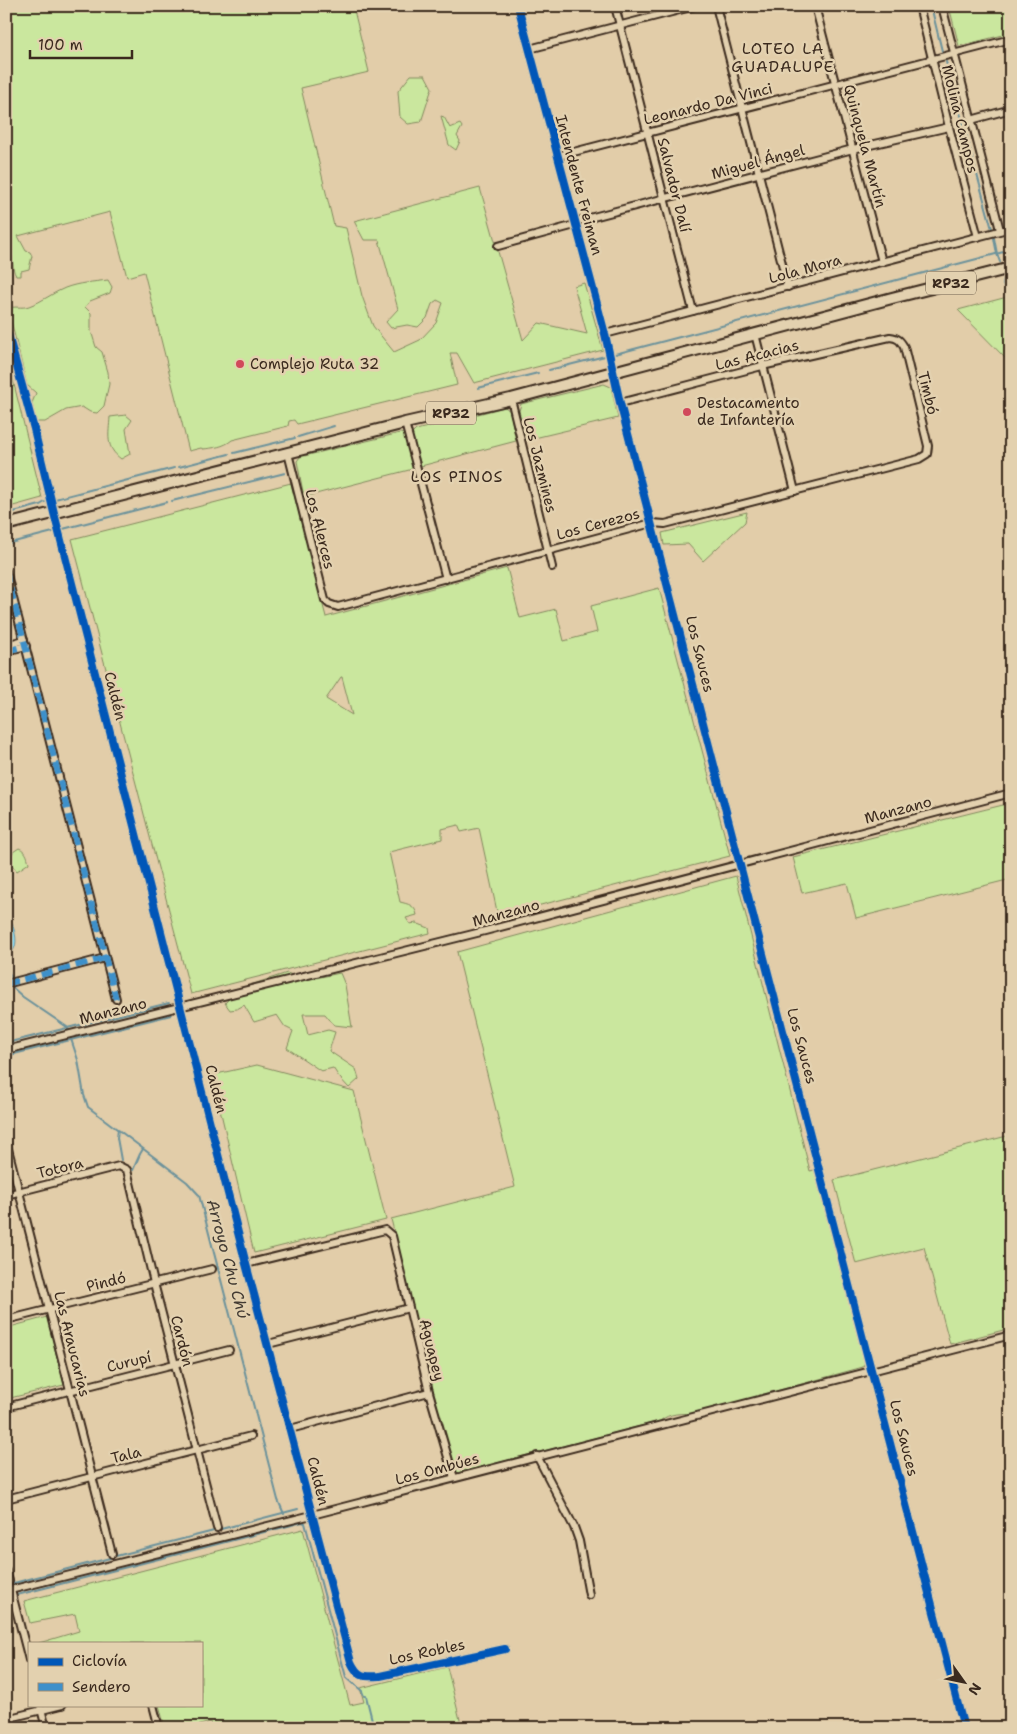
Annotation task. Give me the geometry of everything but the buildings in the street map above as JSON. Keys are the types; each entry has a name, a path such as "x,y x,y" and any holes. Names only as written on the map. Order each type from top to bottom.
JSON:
{"main road":[{"name":"RP32","path":"6,525 511,398 1011,268"}],"street":[{"name":"Intendente Freiman","path":"518,6 605,334 613,371"},
{"name":"Salvador Dalí","path":"615,6 693,311"},
{"path":"529,49 695,6"},
{"path":"716,6 788,287"},
{"name":"Quinquela Martín","path":"816,6 882,262"},
{"name":"Molina Campos","path":"919,6 948,126 978,237"},
{"name":"Molina Campos","path":"942,6 1000,230"},
{"name":"Leonardo Da Vinci","path":"558,156 1011,39"},
{"path":"971,120 1011,110"},
{"name":"Miguel Ángel","path":"498,246 665,199 948,126"},
{"name":"Lola Mora","path":"605,334 1011,228"},
{"name":"Caldén","path":"6,327 34,429 246,1264 351,1662 355,1670"},
{"path":"755,334 795,491"},
{"name":"Las Acacias","path":"620,403 762,366 890,337 900,340"},
{"name":"Timbó","path":"900,340 904,347 926,437 927,454"},
{"name":"Los Sauces","path":"613,371 964,1728"},
{"name":"Los Jazmines","path":"511,398 552,567"},
{"path":"406,423 446,579"},
{"name":"Los Alerces","path":"288,453 325,600 334,606"},
{"name":"Los Cerezos","path":"334,606 343,606 652,523 665,524 795,491 919,459 927,454"},
{"path":"6,571 116,1000"},
{"path":"6,645 25,643"},
{"path":"6,651 25,643"},
{"name":"Manzano","path":"6,1050 485,932 1011,793"},
{"path":"6,984 105,958"},
{"name":"Las Araucarias","path":"6,1141 112,1554"},
{"name":"Totora","path":"6,1195 119,1166"},
{"name":"Cardón","path":"119,1166 127,1170 217,1528"},
{"name":"Aguapey","path":"246,1264 385,1230 392,1236 429,1392 454,1478"},
{"name":"Pindó","path":"6,1320 212,1269"},
{"path":"268,1344 409,1308"},
{"name":"Los Ombúes","path":"9,1590 312,1515 1011,1334"},
{"name":"Curupí","path":"6,1406 229,1350"},
{"path":"290,1429 429,1392"},
{"name":"Tala","path":"6,1499 251,1436"},
{"path":"537,1456 574,1527 579,1541 589,1596"},
{"path":"6,1571 9,1581"},
{"path":"9,1590 28,1656"},
{"name":"Los Robles","path":"355,1670 363,1676 380,1676 505,1649"},
{"path":"6,1719 41,1708 55,1706"},
{"path":"153,1706 159,1728"},
{"path":"41,1708 46,1728"}],"green space":[{"path":"6,6 353,6 369,72 301,88 334,226 346,228 362,296 373,326 394,352 420,340 436,323 443,303 437,300 432,304 427,318 418,327 407,325 391,328 386,322 398,309 379,240 364,240 354,221 480,188 523,340 539,323 587,334 574,286 584,283 603,350 474,383 457,353 450,353 457,385 297,424 294,420 289,421 288,426 232,440 218,447 189,451 144,272 127,277 110,212 18,236 26,251 30,252 32,256 29,269 21,271 21,276 16,276 14,272 12,257 6,247"},
{"path":"949,6 1011,6 1011,33 959,46"},
{"path":"411,75 425,75 432,88 421,122 408,124 400,117 398,91"},
{"path":"441,116 444,117 450,128 460,124 462,127 457,136 460,141 456,150 449,145"},
{"path":"108,280 112,287 110,293 90,301 85,307 91,313 91,331 96,347 102,352 108,372 109,384 104,406 97,413 90,412 82,407 66,410 45,422 36,422 32,403 36,393 27,385 11,321 6,309 29,306 70,286"},
{"path":"1011,296 1011,364 958,310"},
{"path":"6,352 42,498 6,508"},
{"path":"604,384 611,387 618,418 526,440 519,411 521,404"},
{"path":"505,407 510,411 516,441 421,466 412,434 416,430"},
{"path":"126,415 132,420 126,429 130,454 121,459 112,450 110,445 110,417"},
{"path":"400,433 404,434 413,469 304,497 297,461 300,457"},
{"path":"291,483 326,617 507,568 520,618 556,609 564,641 597,632 591,606 659,588 730,856 498,916 479,828 461,832 458,825 442,829 442,839 389,852 400,902 413,907 417,915 406,918 410,924 416,923 429,928 430,933 191,994 72,539","holes":["342,677 352,715 326,699"]},
{"path":"747,512 745,522 703,561 688,544 664,545 662,533"},
{"path":"1011,803 1011,879 856,918 847,883 802,893 793,857"},
{"path":"19,848 26,854 29,863 17,871 11,864 10,857"},
{"path":"736,876 810,1171 814,1170 820,1180 866,1358 863,1367 693,1414 671,1415 660,1421 454,1474 391,1219 515,1187 457,952"},
{"path":"287,973 306,980 340,973 345,985 352,1027 334,1025 325,1014 303,1014 308,1035 328,1030 335,1032 329,1051 356,1069 359,1079 349,1088 333,1068 321,1071 287,1048 293,1031 285,1027 277,1015 254,1022 244,1005 230,1010 225,1003 238,989"},
{"path":"257,1065 354,1091 386,1220 254,1253 212,1075"},
{"path":"1011,1135 1011,1328 950,1344 924,1247 856,1264 834,1180"},
{"path":"47,1317 64,1385 6,1399 6,1328"},
{"path":"303,1529 350,1705 364,1702 360,1688 447,1667 462,1728 212,1728 210,1722 190,1728 165,1728 159,1706 202,1706 202,1642 42,1642 79,1631 75,1614 30,1623 24,1601"}],"water":[{"path":"6,909 14,928 16,941 12,952 6,957"}],"waterway":[{"name":"Arroyo Chu Chú","path":"931,6 942,51"},
{"name":"Arroyo Chu Chú","path":"946,62 992,229"},
{"name":"Arroyo Chu Chú","path":"994,238 1000,262"},
{"path":"615,354 1011,250"},
{"name":"Arroyo Chu Chú","path":"1004,279 1003,285 1005,288 1011,289"},
{"path":"549,370 605,356"},
{"path":"478,388 538,373"},
{"path":"298,437 334,426"},
{"path":"234,453 295,438"},
{"path":"179,467 229,454"},
{"path":"55,499 174,468"},
{"path":"172,501 285,473"},
{"path":"6,514 45,502"},
{"path":"63,529 167,502"},
{"path":"6,544 53,532"},
{"name":"Arroyo Chu Chú","path":"6,968 11,976 13,988 67,1027 78,1060 88,1107 187,1182 199,1195 278,1500 284,1514"},
{"path":"6,1043 169,1003"},
{"path":"6,1056 171,1015"},
{"path":"118,1129 117,1138 121,1160"},
{"path":"133,1170 143,1149"},
{"path":"221,1529 298,1509"},
{"name":"Arroyo Chu Chú","path":"287,1525 305,1523 346,1677 366,1696 374,1728"},
{"path":"17,1595 288,1526"},
{"path":"116,1556 214,1531"},
{"path":"6,1585 110,1558"}],"marked path":[{"path":"6,571 116,999"},
{"path":"6,651 26,646"},
{"path":"6,984 105,958"}],"cycle path":[{"path":"518,6 605,334 620,403 964,1728"},
{"path":"6,327 34,429 246,1264 351,1662 356,1671 362,1675 380,1676 505,1649"}],"place":[{"name":"Complejo Ruta 32","path":"240,364"},
{"name":"Destacamento de Infantería","path":"687,412"}],"district":[{"name":"LOTEO LA GUADALUPE","path":"783,57"},
{"name":"LOS PINOS","path":"457,476"}]}
